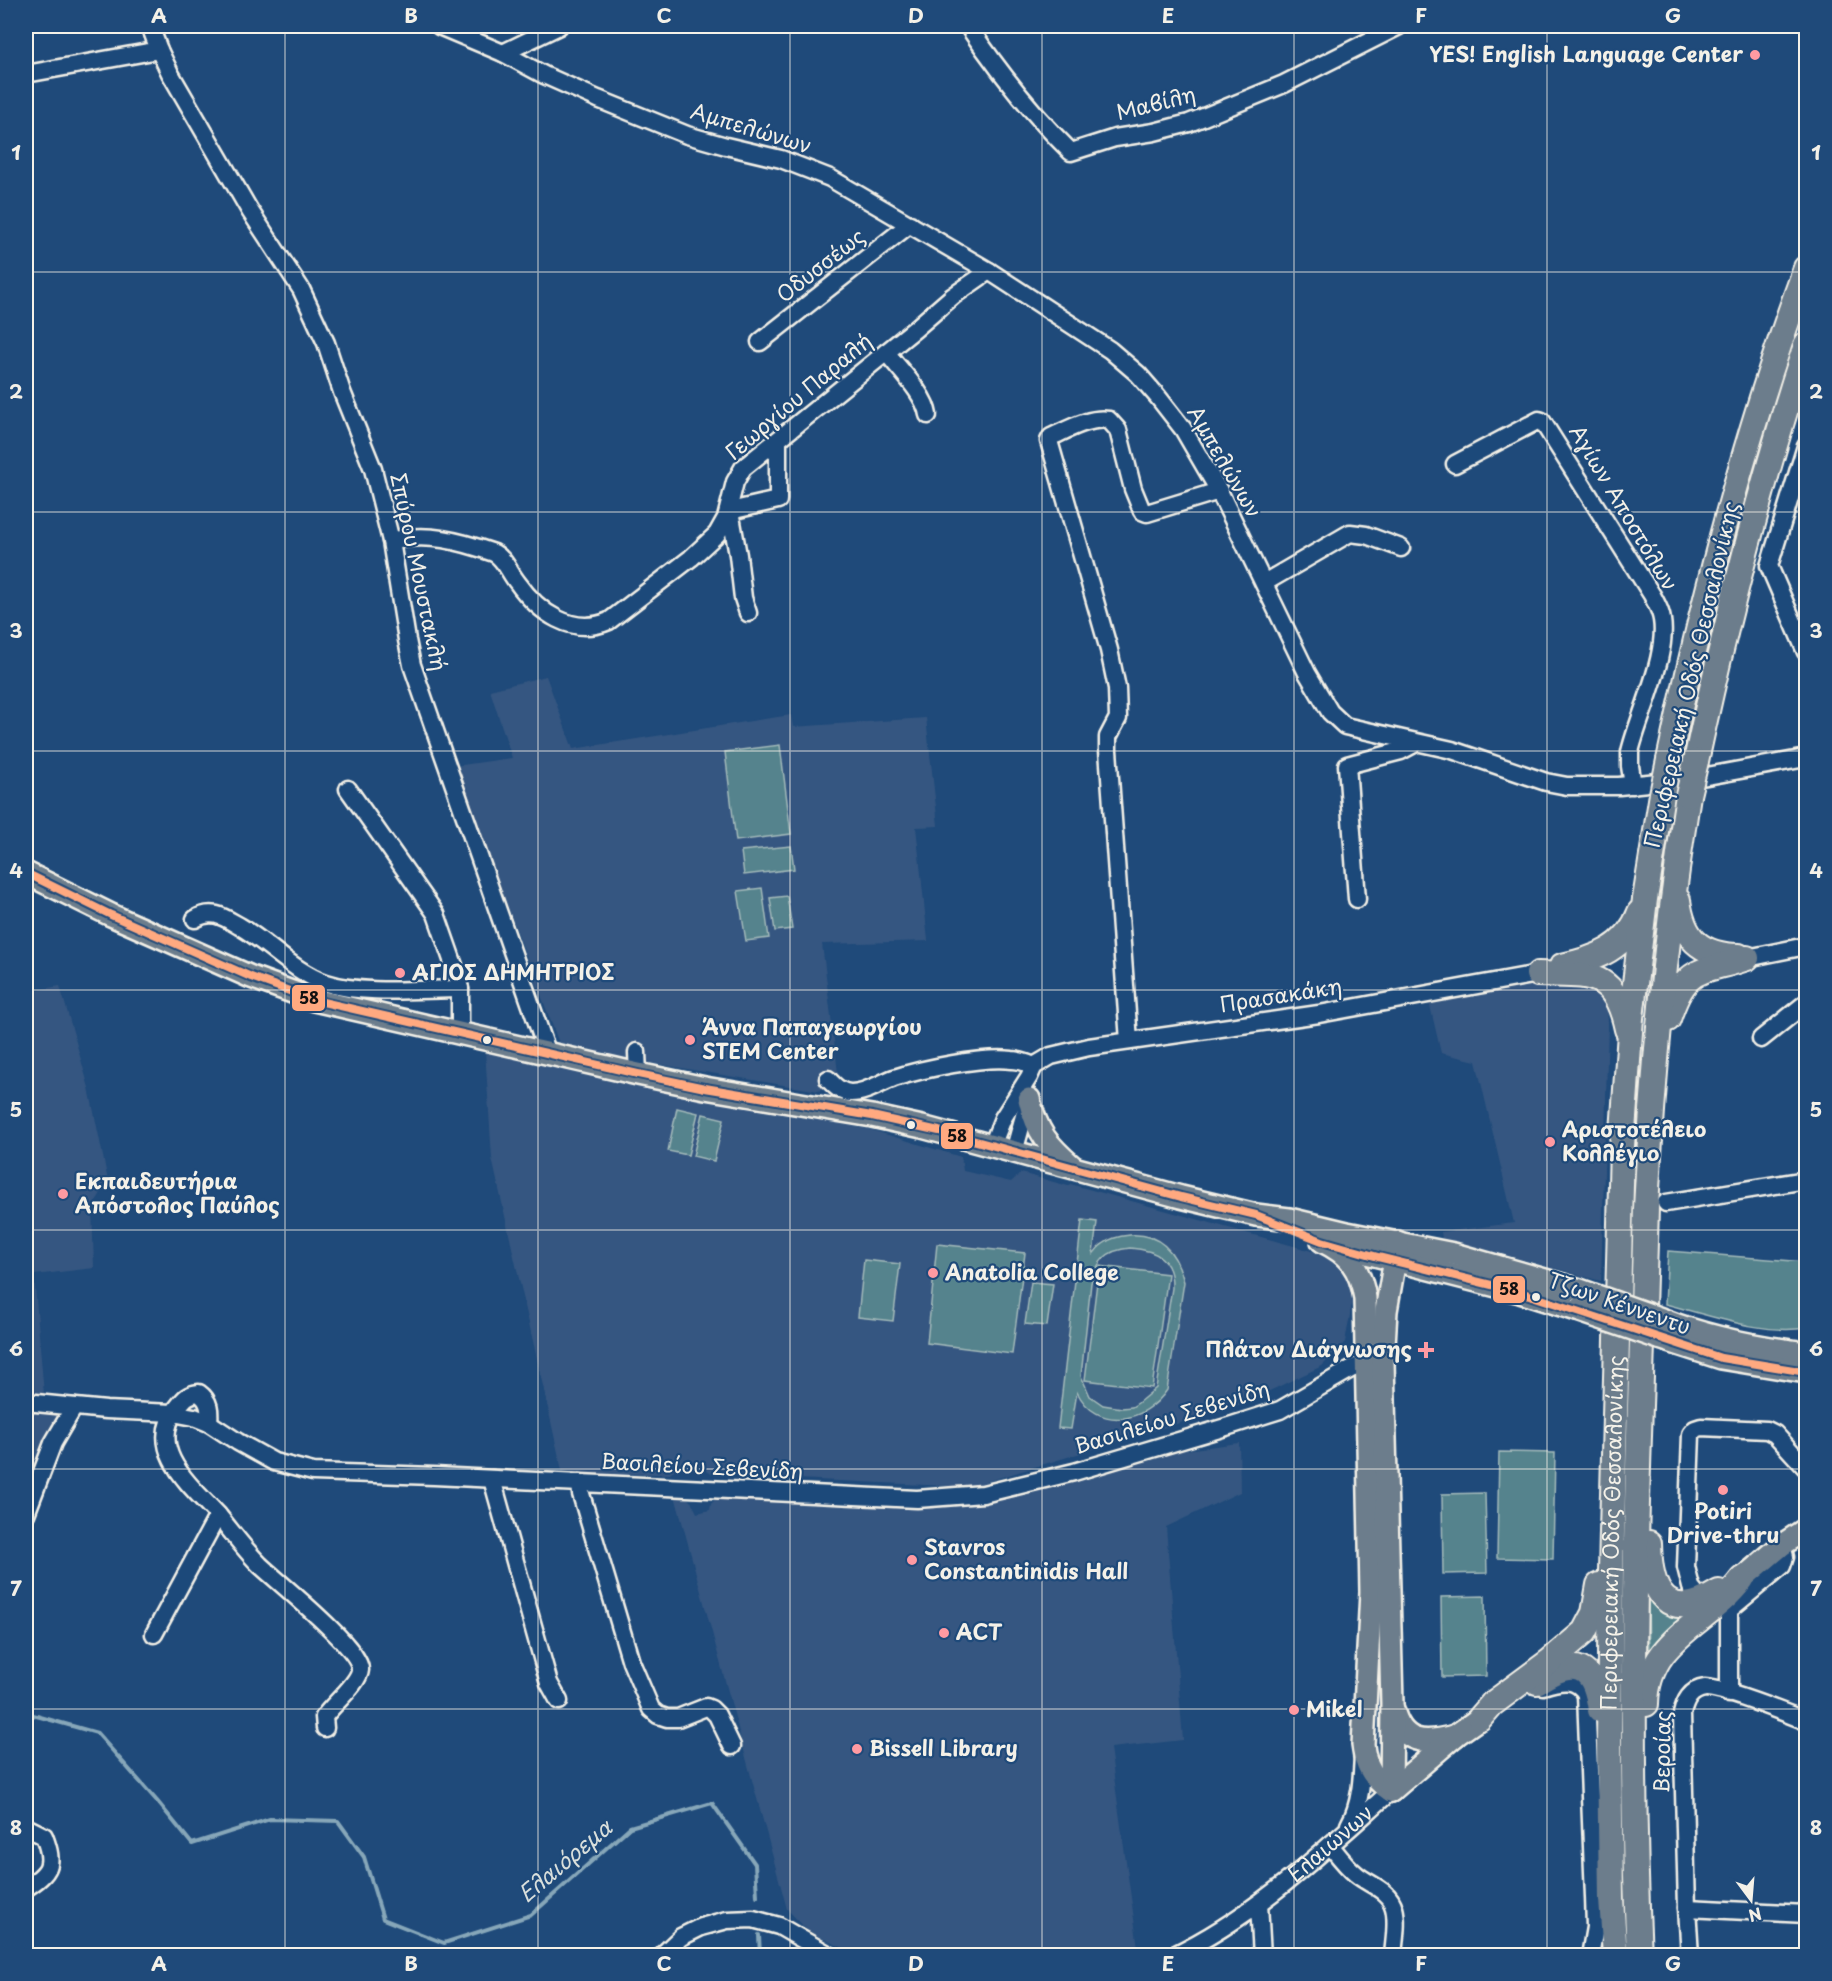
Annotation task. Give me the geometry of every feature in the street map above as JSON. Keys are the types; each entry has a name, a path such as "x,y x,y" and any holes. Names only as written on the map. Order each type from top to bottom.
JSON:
{"highway":[{"name":"Περιφερειακή Οδός Θεσσαλονίκης","path":"1615,1956 1610,1866 1609,1740 1615,1403 1623,1136 1644,899 1669,760 1714,567 1734,490 1764,392 1806,268"},
{"name":"Περιφερειακή Οδός Θεσσαλονίκης","path":"1639,1956 1634,1602 1646,1205 1664,981 1676,873 1688,795 1753,522 1806,345"},
{"path":"1676,873 1678,905 1690,937 1711,952 1747,958"},
{"path":"1538,974 1549,969 1594,959 1616,947 1638,918 1644,899"},
{"path":"1658,1049 1675,996 1685,982 1707,968 1747,958"},
{"path":"1538,974 1587,975 1604,983 1615,995 1620,1006 1626,1026 1629,1050"},
{"path":"1480,1718 1492,1704 1578,1638 1590,1623 1599,1593 1608,1452 1615,1403"},
{"path":"1639,1429 1647,1479 1649,1560 1653,1580 1662,1597 1670,1603 1683,1606 1702,1601 1742,1579"},
{"path":"1636,1847 1644,1786 1646,1695 1653,1666 1665,1650 1723,1599 1742,1579"},
{"path":"1480,1718 1497,1711 1552,1672 1568,1668 1583,1671 1589,1675 1595,1683 1600,1716 1605,1834 1610,1866"}],"main road":[{"name":"Τζων Κέννεντυ","path":"26,873 111,915 274,987 339,1006 638,1074 726,1092 872,1116 939,1131 1076,1170 1256,1215 1289,1219 1577,1310 1662,1329 1806,1353"},
{"path":"1029,1099 1039,1131 1053,1149 1076,1170"},
{"name":"Τζων Κέννεντυ","path":"1256,1215 1322,1241 1388,1250 1454,1254 1576,1288 1721,1358 1806,1372"},
{"path":"1322,1241 1344,1254 1355,1266 1364,1292 1371,1592 1363,1745 1372,1774 1391,1791"},
{"path":"1366,1324 1370,1287 1388,1250"},
{"path":"1388,1250 1383,1362 1392,1703 1391,1791"},
{"path":"1742,1579 1782,1545 1806,1529"},
{"path":"1392,1703 1397,1724 1412,1738 1432,1741 1456,1736"},
{"name":"Ελαιώνων","path":"1391,1791 1480,1718"}],"street":[{"name":"Σπύρου Μουστακλή","path":"150,26 159,50 244,201 308,301 326,343 351,415 369,457 391,541 412,665 549,1054"},
{"name":"Αμπελώνων","path":"439,26 503,53 544,75 598,99 687,135 781,159 830,178 989,271 1110,350 1138,374 1183,429 1219,491 1307,672 1330,712 1345,726 1452,750 1557,785 1592,787 1633,785 1712,776 1806,758"},
{"path":"503,53 559,26"},
{"name":"Μαβίλη","path":"968,26 999,68 1071,152 1115,138 1154,132 1189,123 1284,84 1399,26"},
{"path":"26,74 159,50"},
{"name":"Οδυσσέως","path":"760,342 910,224"},
{"name":"Γεωργίου Παραλή","path":"391,541 433,536 494,553 501,558 524,592 553,616 569,624 583,627 598,625 616,617 710,541 725,522 733,488 740,472 954,296 989,271"},
{"path":"886,352 922,398 928,415"},
{"path":"1129,1041 1108,750 1108,737 1118,718 1117,688 1109,650 1049,441 1051,437 1074,426 1102,419 1109,420 1118,430 1133,489 1142,511 1147,513 1219,491"},
{"name":"Αγίων Αποστόλων","path":"1455,464 1539,420 1542,421 1652,595 1661,613 1663,634 1658,662 1629,756 1633,785"},
{"path":"748,613 743,598 730,511 778,500 778,441"},
{"path":"1806,446 1769,566 1806,652"},
{"path":"1264,583 1350,533 1366,535 1401,548"},
{"path":"1357,899 1347,765 1401,751 1416,743"},
{"path":"348,789 436,914 458,974 460,1034"},
{"path":"195,919 202,915 217,914 266,943 301,970 326,983 354,988 394,990 460,988"},
{"path":"1747,958 1806,946"},
{"name":"Πρασακάκη","path":"1032,1071 1060,1053 1319,1014 1538,974"},
{"path":"1761,1039 1806,1004"},
{"path":"637,1052 638,1074"},
{"path":"828,1079 839,1090 848,1094 869,1089 894,1078 943,1066 1006,1059 1019,1061 1032,1071"},
{"path":"1014,1152 1029,1099 1032,1071"},
{"path":"992,1146 1003,1118 1032,1071"},
{"path":"1666,1203 1806,1180"},
{"name":"Βασιλείου Σεβενίδη","path":"26,1402 173,1413 194,1417 209,1423 252,1451 274,1462 304,1470 328,1473 905,1499 983,1494 1074,1472 1273,1413 1298,1401 1351,1369 1366,1363"},
{"path":"209,1423 208,1403 198,1393 186,1396 173,1413 165,1438 169,1454 179,1473 259,1564 346,1643 360,1662 360,1671 356,1680 324,1717 325,1728"},
{"path":"26,1514 53,1443 74,1407"},
{"path":"1702,1601 1691,1587 1686,1567 1691,1434 1693,1431 1701,1427 1767,1430 1775,1434 1806,1468"},
{"path":"492,1479 549,1683 558,1701"},
{"path":"580,1483 581,1494 631,1662 651,1708 658,1715 667,1718 678,1718 706,1707 711,1709 717,1715 732,1746"},
{"path":"154,1634 218,1515"},
{"path":"1782,1545 1785,1557 1782,1566 1729,1610 1729,1694 1806,1721"},
{"path":"1522,1693 1564,1681 1581,1686 1586,1695 1595,1928 1590,1956"},
{"name":"Βεροίας","path":"1690,1956 1682,1714 1684,1703 1696,1691 1713,1689 1729,1694"},
{"path":"1346,1831 1352,1822 1358,1800 1363,1745"},
{"name":"Ελαιώνων","path":"1172,1956 1219,1930 1258,1904 1302,1870 1391,1791"},
{"path":"26,1827 44,1836 50,1860 48,1870 26,1887"},
{"path":"1330,1845 1355,1874 1383,1891 1389,1898 1394,1908 1395,1921 1393,1956"},
{"path":"1258,1904 1262,1956"},
{"path":"1687,1908 1806,1914"},
{"path":"661,1956 681,1937 701,1927 727,1920 753,1919 779,1926 831,1956"}],"shaded area":[{"path":"546,676 573,749 791,715 793,727 926,718 938,826 916,827 928,941 822,944 838,1073 819,1091 639,1061 559,1043 455,766 512,758 490,690"},
{"name":"Αριστοτέλειο Κολλέγιο","path":"1575,980 1604,996 1607,1008 1601,1281 1442,1238 1441,1232 1514,1223 1476,1061 1441,1053 1429,1001 1527,982"},
{"name":"Εκπαιδευτήρια Απόστολος Παύλος","path":"60,986 89,1088 108,1181 92,1208 94,1268 34,1275 44,1395 26,1393 26,992"},
{"name":"Anatolia College","path":"485,1050 680,1094 868,1129 961,1157 963,1171 1011,1182 1021,1173 1068,1186 1070,1184 1340,1259 1355,1287 1345,1342 1322,1366 1242,1404 969,1487 713,1475 698,1465 675,1469 670,1474 563,1475 492,1158"},
{"path":"26,1408 63,1412 26,1493"},
{"name":"ACT","path":"1239,1443 1240,1492 1166,1527 1183,1740 1110,1748 1139,1955 858,1955 809,1932 787,1909 674,1492 684,1495 692,1503 697,1513 710,1510 711,1504 718,1496 940,1505 979,1503 1163,1453"}],"green space":[{"path":"780,745 791,834 736,841 725,752"},
{"path":"791,846 794,869 744,875 741,851"},
{"path":"762,888 769,938 746,941 738,891"},
{"path":"787,896 792,929 775,931 770,898"},
{"path":"677,1108 698,1113 688,1155 668,1151"},
{"path":"703,1114 724,1119 714,1161 693,1156"},
{"path":"1082,1220 1097,1222 1093,1254 1106,1242 1123,1236 1141,1235 1159,1242 1172,1254 1184,1282 1167,1390 1146,1410 1134,1416 1121,1418 1108,1418 1096,1413 1086,1405 1077,1392 1071,1429 1058,1428","holes":["1122,1249 1140,1249 1162,1258 1172,1278 1156,1388 1132,1407 1103,1405 1090,1396 1081,1376 1091,1283 1096,1269 1109,1254"]},
{"path":"937,1244 1025,1253 1012,1354 927,1343"},
{"path":"1668,1251 1806,1262 1806,1328 1772,1329 1754,1326 1665,1304"},
{"path":"864,1260 900,1264 893,1321 858,1317"},
{"path":"1099,1266 1168,1274 1152,1388 1085,1380"},
{"path":"1031,1282 1053,1284 1047,1326 1025,1324"},
{"path":"1499,1452 1555,1453 1553,1559 1497,1558"},
{"path":"1485,1493 1487,1573 1443,1574 1442,1494"},
{"path":"1485,1596 1486,1676 1442,1677 1441,1597"},
{"path":"1648,1597 1653,1603 1692,1612 1649,1656"}],"waterway":[{"name":"Ελαιόρεμα","path":"26,1713 97,1733 192,1844 270,1819 338,1821 364,1857 383,1919 444,1943 531,1915 630,1827 712,1803 755,1864 757,1896"},
{"name":"Ελαιόρεμα","path":"759,1935 760,1956"}],"transit line":[{"name":"58","path":"26,873 111,915 251,977 314,1000 638,1074 705,1088 872,1116 939,1131 1181,1197 1256,1215 1322,1241 1520,1292 1721,1358 1806,1372"}],"place":[{"name":"YES! English Language Center","path":"1755,55"},
{"name":"ΆΓΙΟΣ ΔΗΜΗΤΡΙΟΣ","path":"400,973"},
{"name":"Άννα Παπαγεωργίου STEM Center","path":"690,1040"},
{"name":"Αριστοτέλειο Κολλέγιο","path":"1550,1142"},
{"name":"Εκπαιδευτήρια Απόστολος Παύλος","path":"63,1194"},
{"name":"Anatolia College","path":"933,1273"},
{"name":"Πλάτον Διάγνωσης","path":"1426,1350"},
{"name":"Potiri Drive-thru","path":"1723,1490"},
{"name":"Stavros Constantinidis Hall","path":"912,1560"},
{"name":"ACT","path":"944,1633"},
{"name":"Mikel","path":"1294,1710"},
{"name":"Bissell Library","path":"857,1749"}]}
